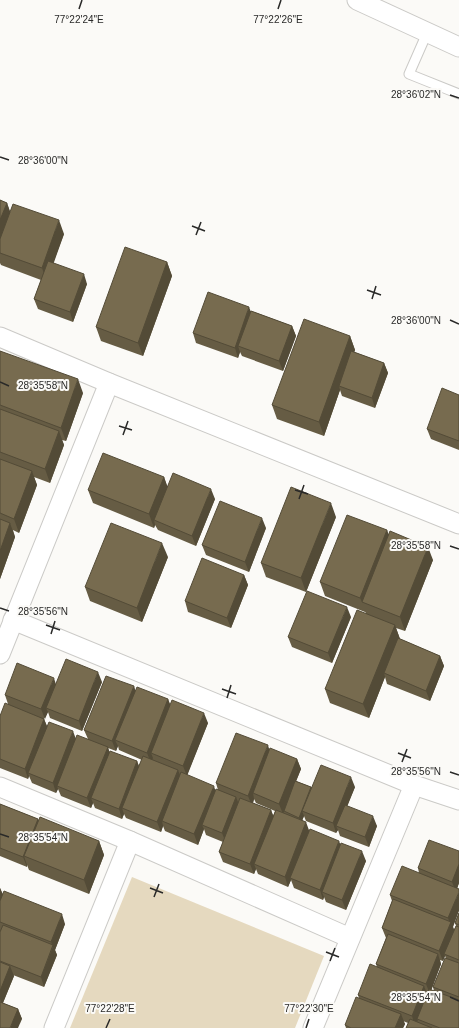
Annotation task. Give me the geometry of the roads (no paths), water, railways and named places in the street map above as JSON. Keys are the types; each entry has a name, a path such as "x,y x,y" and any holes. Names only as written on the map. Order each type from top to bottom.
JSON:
{"street":[{"path":"357,0 459,47"},
{"path":"0,337 109,383 459,524"},
{"path":"0,654 109,383"},
{"path":"13,620 414,785 459,800"},
{"path":"313,1028 414,785"},
{"path":"0,787 130,841 350,938"},
{"path":"54,1028 130,841"}],"lane":[{"path":"427,33 409,74 459,94"}]}
